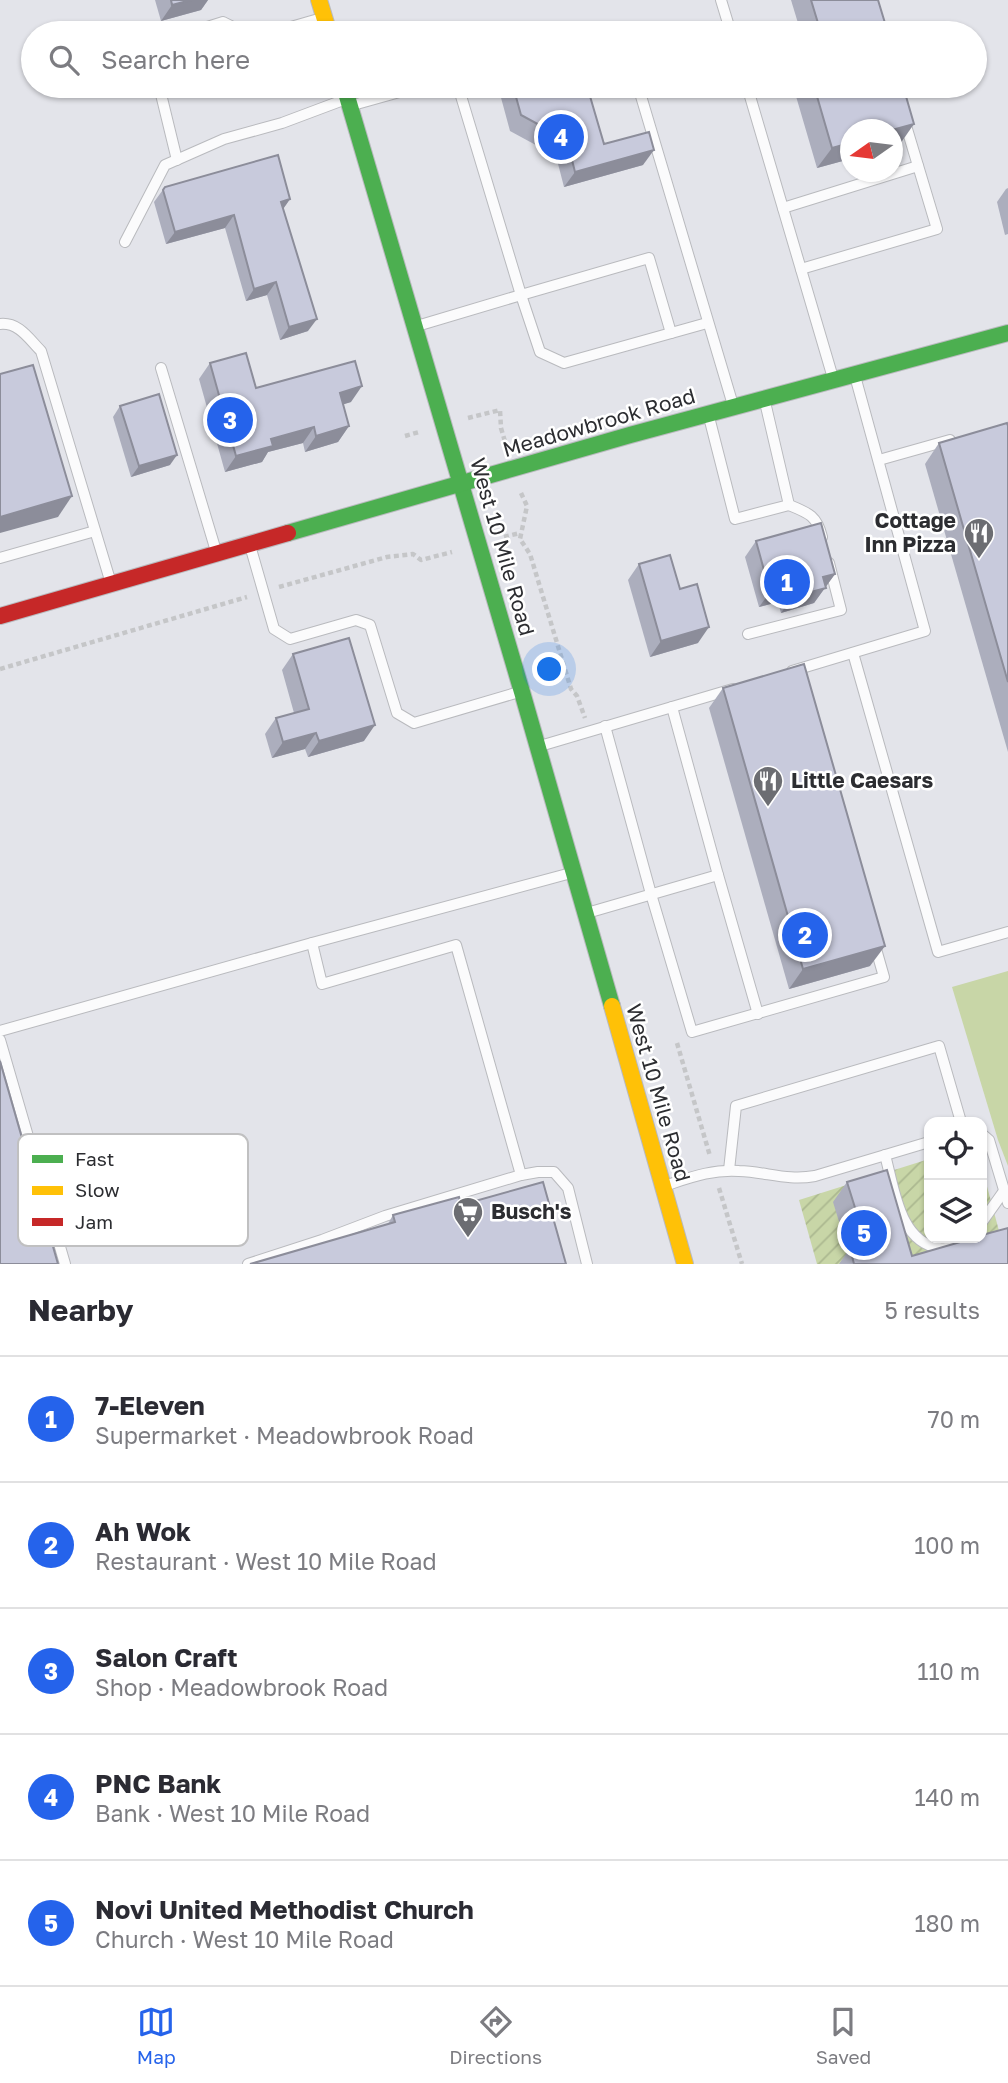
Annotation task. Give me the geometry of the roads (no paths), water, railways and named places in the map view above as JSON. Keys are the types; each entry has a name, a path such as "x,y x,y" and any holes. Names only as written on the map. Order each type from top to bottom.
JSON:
{"main road":[{"path":"319,0 326,21"},
{"name":"West 10 Mile Road","path":"348,98 538,747 685,1264"},
{"name":"Meadowbrook Road","path":"0,616 708,414 1008,333"}],"lane":[{"path":"721,0 727,21"},
{"path":"162,98 177,160"},
{"path":"125,242 165,165 223,139 282,123 345,98"},
{"path":"462,98 540,352 564,363 708,323"},
{"path":"642,98 734,407"},
{"path":"751,98 834,381"},
{"path":"801,269 937,229 902,112"},
{"path":"783,208 918,166"},
{"path":"415,327 649,258 671,333"},
{"path":"0,324 9,323 19,328 41,351 111,584"},
{"path":"161,368 217,554"},
{"path":"785,673 925,631 855,375"},
{"path":"765,399 789,505"},
{"path":"708,414 735,519 789,505 811,513 820,528 841,610 748,634"},
{"path":"879,460 966,436"},
{"path":"0,558 95,531"},
{"path":"250,545 274,629 290,639 356,620 370,625 397,713 414,723 522,692"},
{"path":"853,653 938,952 1008,932"},
{"path":"798,669 802,682"},
{"path":"538,747 748,684"},
{"path":"672,707 758,1014"},
{"path":"605,726 692,1032 884,977 873,937"},
{"path":"0,1031 574,872"},
{"path":"584,914 718,875"},
{"path":"312,943 322,984 456,945 521,1175"},
{"path":"0,1040 27,1134"},
{"path":"729,1170 736,1106 939,1046 960,1117"},
{"path":"987,1138 1008,1203"},
{"path":"663,1186 709,1172 729,1170 799,1179 924,1144"},
{"path":"886,1155 909,1230 919,1241 931,1247 947,1249 964,1243"},
{"path":"248,1264 385,1216 538,1172 554,1172 568,1188 587,1264"},
{"path":"987,1215 1004,1191"},
{"path":"60,1246 65,1264"}],"place":[{"name":"PNC Bank","path":"561,137"},
{"name":"Salon Craft","path":"230,420"},
{"name":"Cottage Inn Pizza","path":"979,560"},
{"name":"7-Eleven","path":"787,582"},
{"name":"Little Caesars","path":"768,808"},
{"name":"Ah Wok","path":"805,935"},
{"name":"Novi United Methodist Church","path":"864,1233"},
{"name":"Busch's","path":"468,1239"}]}
